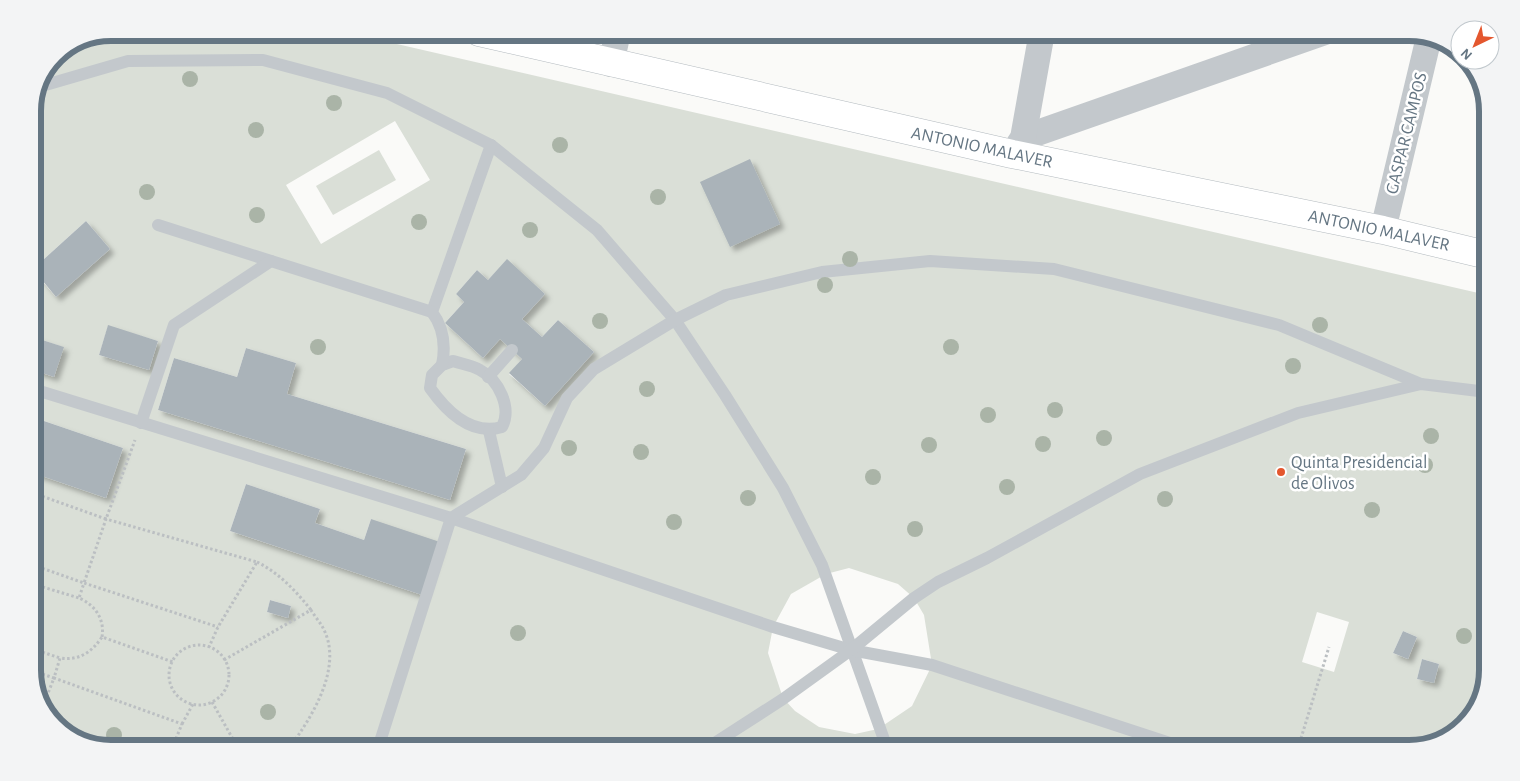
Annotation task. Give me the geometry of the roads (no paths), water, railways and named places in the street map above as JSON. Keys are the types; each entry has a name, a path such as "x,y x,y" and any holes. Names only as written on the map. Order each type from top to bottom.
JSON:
{"street":[{"name":"ANTONIO MALAVER","path":"516,41 611,64 1017,146 1479,252"},
{"path":"611,64 616,41"},
{"path":"1017,146 1040,41"},
{"path":"1017,146 1301,41"},
{"name":"GASPAR CAMPOS","path":"1383,230 1427,44"}],"lane":[{"path":"47,85 128,61 263,60 387,93 491,145 596,230 675,320 725,395 783,488 822,565 850,650 884,740"},
{"path":"432,312 491,145"},
{"path":"158,225 432,312 439,322 444,336 442,365"},
{"path":"141,422 174,325 271,261"},
{"path":"381,740 451,518 521,475 544,448 567,398 594,369 675,320 726,294 822,272 930,261 1054,269 1279,325 1421,384 1479,391"},
{"path":"488,377 512,350"},
{"path":"453,362 481,370 488,377 504,400 507,417 502,427 489,431 458,419 430,388 432,375 442,365 453,362"},
{"path":"719,740 783,698 850,650 914,598 938,582 987,558 1140,474 1298,413 1421,384"},
{"path":"41,391 451,518 772,627 850,650 932,665 1161,740"},
{"path":"489,431 502,487"}],"place":[{"name":"Quinta Presidencial de Olivos","path":"1281,472"}]}
